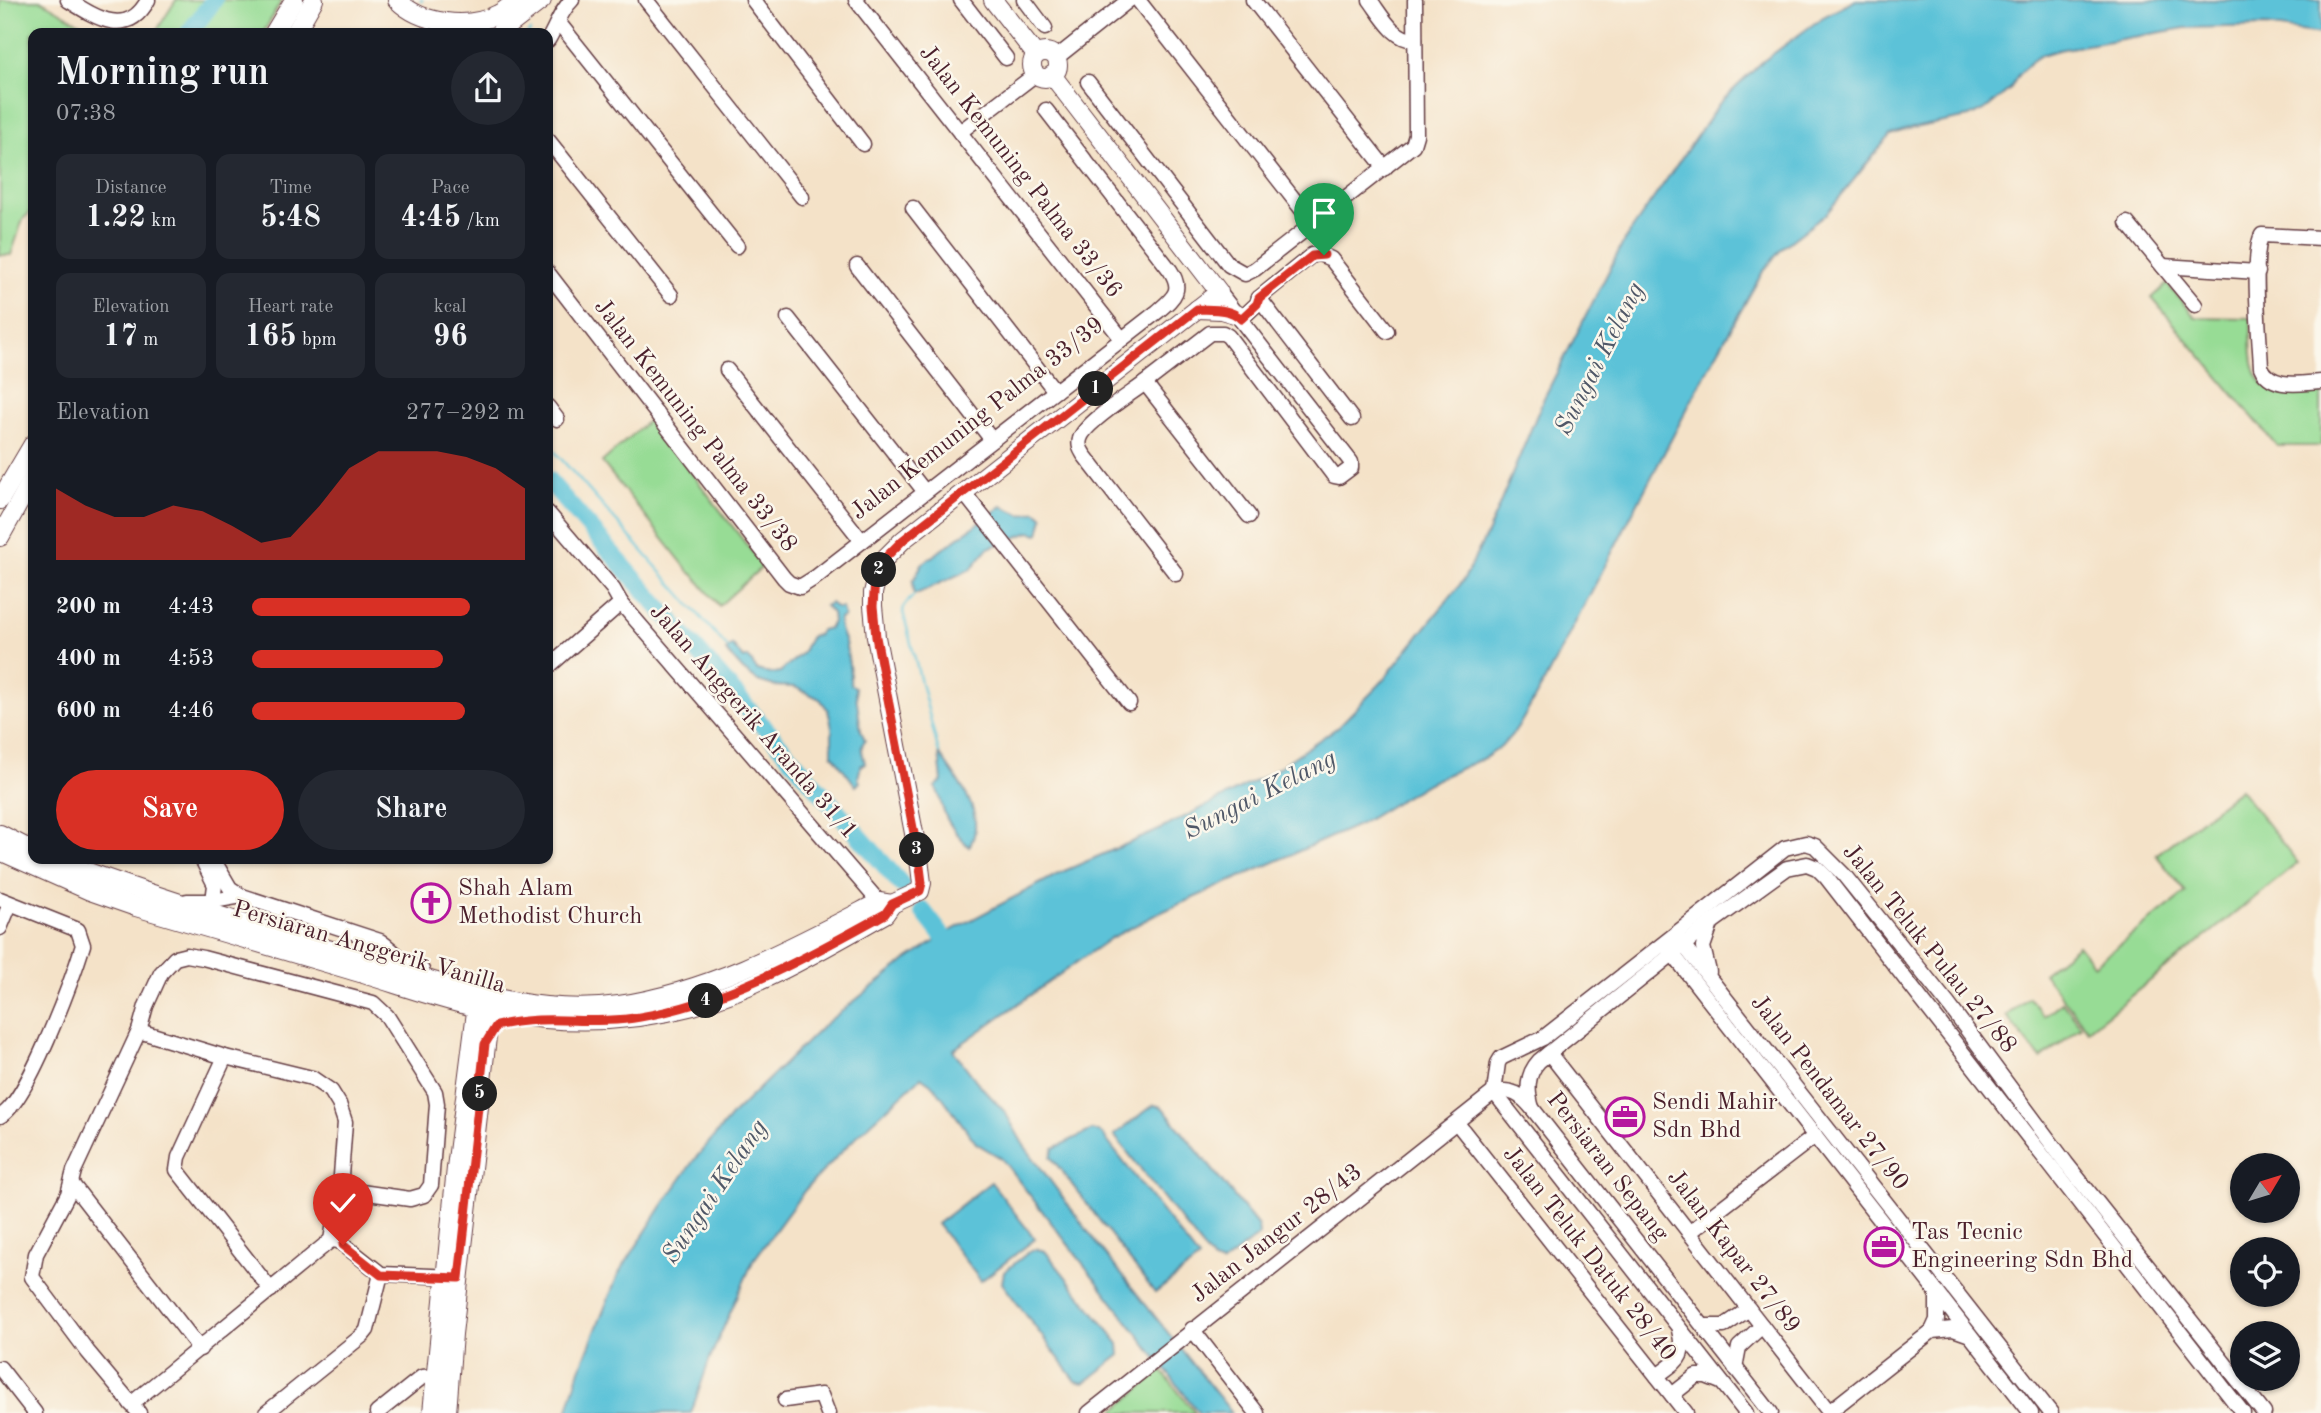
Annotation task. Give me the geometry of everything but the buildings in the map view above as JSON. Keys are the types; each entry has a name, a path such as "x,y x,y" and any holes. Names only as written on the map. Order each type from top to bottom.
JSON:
{"main road":[{"path":"278,28 294,0"},
{"path":"298,28 314,0"},
{"path":"397,0 431,20 451,22 475,21 498,14 517,0"},
{"path":"506,28 542,0"},
{"path":"993,0 1036,55 1032,66 1048,69 1219,292"},
{"name":"Jalan Kemuning Palma 33/39","path":"920,891 922,883 919,859 876,637 873,593 879,569 886,557 903,540 1219,292"},
{"path":"1197,309 1237,314"},
{"path":"0,500 28,452"},
{"path":"0,537 28,487"},
{"path":"0,834 28,848"},
{"name":"Persiaran Anggerik Vanilla","path":"0,851 28,860"},
{"path":"0,860 28,863"},
{"name":"Persiaran Anggerik Vanilla","path":"46,865 163,897 451,993 548,1019 609,1021 638,1018 695,1005 736,990 799,961 885,907"},
{"name":"Persiaran Anggerik Vanilla","path":"46,865 136,907 451,993"},
{"name":"Persiaran Anggerik Vanilla","path":"484,1003 577,1007 617,1005 655,998 714,981 920,891"},
{"path":"451,993 479,1042"},
{"path":"447,1413 456,1168 484,1003"},
{"path":"479,1042 496,1026 548,1019"},
{"path":"432,1413 435,1376 453,1277"}],"street":[{"path":"70,3 111,21 129,21 141,12 148,0"},
{"path":"553,32 572,0"},
{"path":"646,0 802,197"},
{"path":"752,0 863,144"},
{"name":"Jalan Kemuning Palma 33/36","path":"856,0 1122,339"},
{"path":"961,0 1006,58"},
{"path":"1024,0 1045,27"},
{"path":"960,132 1048,69 1129,0"},
{"path":"1138,0 1314,225"},
{"path":"1253,0 1385,168"},
{"path":"1370,0 1395,32 1405,40 1415,40"},
{"path":"1088,82 1229,265 1245,274 1314,225 1408,150 1416,135 1415,0"},
{"path":"559,23 737,246"},
{"name":"Jalan Kemuning Palma 33/39","path":"816,577 1122,339 1176,293 1177,283 1170,270 1046,110"},
{"path":"553,146 671,295"},
{"path":"913,208 1055,391"},
{"path":"2127,223 2194,306"},
{"path":"2321,238 2265,234 2259,241 2258,272 2261,367 2264,373 2277,383 2321,382"},
{"path":"1237,314 1251,298 1259,298 1312,256 1320,254 1331,259 1387,331"},
{"path":"2162,265 2258,272"},
{"path":"857,267 992,440"},
{"name":"Jalan Kemuning Palma 33/38","path":"553,279 783,578 800,587 816,577"},
{"path":"1176,574 1084,455 1079,446 1080,437 1094,422 1147,384 1210,332 1228,336 1337,477 1352,465 1219,292"},
{"path":"1259,298 1352,419"},
{"path":"788,318 925,492"},
{"path":"727,370 862,541"},
{"path":"1147,384 1249,516"},
{"path":"553,414 557,419"},
{"path":"1323,461 1340,447"},
{"path":"964,493 1129,703"},
{"path":"553,519 614,589 621,603"},
{"name":"Jalan Anggerik Aranda 31/1","path":"553,663 621,603 885,907"},
{"name":"Jalan Teluk Pulau 27/88","path":"1494,1092 1501,1058 1542,1038 1674,944 1784,848 1806,843 1825,854 1948,1004 2066,1163 2264,1413"},
{"path":"204,864 215,885 213,901"},
{"path":"217,864 230,888 242,896 380,941 408,965 446,978 451,993"},
{"name":"Jalan Teluk Pulau 27/88","path":"1532,1108 1528,1095 1533,1068 1648,974 1674,944 1712,923 1787,868 1807,864 1817,868 2243,1413"},
{"path":"163,897 198,903 242,896"},
{"path":"0,928 5,901 78,930 83,945 27,1082 11,1109 0,1116"},
{"path":"1710,990 1703,947 1712,923"},
{"name":"Jalan Pendamar 27/90","path":"1674,944 2051,1413"},
{"path":"139,1031 225,1057 312,1077 331,1091 345,1122 340,1189 331,1240 200,1349 135,1408 80,1343 32,1277 36,1254 72,1184 74,1171 139,1031 146,1006 170,961 180,956 202,958 379,1007 435,1093 437,1104 431,1185 424,1195 411,1199 340,1189"},
{"path":"1648,974 1676,972 1710,990"},
{"name":"Jalan Pendamar 27/90","path":"1710,990 1815,1136 2031,1413"},
{"name":"Jalan Kapar 27/89","path":"1549,1053 1830,1412"},
{"path":"225,1057 179,1157 177,1170 271,1290"},
{"name":"Persiaran Sepang","path":"1746,1413 1494,1092 1505,1090 1518,1093 1532,1108 1771,1413"},
{"name":"Jalan Jangur 28/43","path":"1089,1413 1494,1092"},
{"name":"Jalan Teluk Datuk 28/40","path":"1457,1123 1686,1413"},
{"path":"1689,1233 1815,1136"},
{"path":"1573,1192 1588,1180"},
{"path":"72,1184 200,1349"},
{"path":"331,1240 339,1241 381,1275 453,1277"},
{"path":"266,1413 363,1335 381,1275"},
{"path":"1830,1412 1932,1331 1937,1320 1937,1293"},
{"path":"1703,1326 1724,1326 1749,1309"},
{"path":"1657,1376 1682,1355 1683,1346 1678,1325"},
{"path":"1735,1368 1739,1347 1762,1326"},
{"path":"1932,1331 1954,1329 1971,1336"},
{"path":"1187,1333 1257,1413"},
{"path":"0,1368 32,1412"},
{"path":"377,1413 422,1377 435,1376"},
{"path":"1672,1395 1696,1376 1706,1376 1722,1382"},
{"path":"785,1400 821,1395 828,1413"}],"green space":[{"path":"0,0 40,0 88,28 28,28 28,214 23,219 11,255 0,255"},
{"path":"176,0 282,0 266,28 158,28"},
{"path":"2167,284 2195,317 2251,318 2251,349 2255,371 2266,386 2287,391 2321,390 2321,446 2277,446 2152,298"},
{"path":"650,419 763,566 719,606 602,462"},
{"path":"2240,789 2298,863 2088,1030 2043,973 2078,945 2094,965 2186,892 2156,855"},
{"path":"2029,997 2044,1016 2062,1002 2081,1026 2041,1059 2006,1016"},
{"path":"1161,1370 1195,1413 1112,1413"}],"water":[{"name":"Sungai Kelang","path":"1856,0 2321,0 2321,34 2266,26 2185,28 2058,50 2032,61 2018,75 2010,89 1987,108 1969,117 1890,135 1826,214 1783,247 1762,273 1708,369 1543,684 1517,729 1501,747 1486,757 1428,783 1360,824 1157,914 1111,938 953,1050 1005,1112 1023,1144 1098,1245 1232,1413 1199,1413 1001,1158 976,1143 935,1087 921,1077 856,1137 805,1190 753,1261 710,1358 691,1413 567,1413 580,1369 618,1275 662,1206 694,1160 734,1113 824,1025 904,962 952,930 1062,872 1159,830 1269,774 1338,727 1380,684 1463,581 1488,532 1544,398 1624,241 1719,104 1762,62 1823,17"},
{"path":"1002,506 1022,515 1036,511 1043,517 1039,534 1030,532 988,548 971,569 914,595 913,581 922,564"},
{"path":"830,603 836,608 842,608 844,617 839,619 840,631 845,642 850,684 855,687 861,731 865,740 862,749 865,764 861,765 858,778 860,782 856,786 832,754 832,727 828,710 820,699 795,687 774,686 758,681 743,670 726,651 732,645 744,659 748,657 757,670 770,674 780,672 802,653 811,636 829,628 833,622 832,613 825,606"},
{"path":"939,753 973,810 974,835 969,847 947,820 935,787 942,781"},
{"path":"1154,1105 1162,1107 1258,1226 1259,1235 1222,1264 1213,1261 1114,1135"},
{"path":"1092,1130 1101,1133 1199,1259 1155,1293 1051,1157 1054,1148"},
{"path":"991,1182 1035,1239 981,1281 937,1224"},
{"path":"1030,1251 1045,1251 1119,1344 1120,1355 1084,1383 1076,1381 1002,1283 1004,1272"}],"waterway":[{"path":"193,28 214,0"},
{"path":"553,450 728,648"},
{"path":"553,486 901,884"},
{"path":"914,595 904,606 903,612 939,753"},
{"path":"923,911 957,955"}],"place":[{"name":"Shah Alam Methodist Church","path":"431,903"},
{"name":"Sendi Mahir Sdn Bhd","path":"1625,1117"},
{"name":"Tas Tecnic Engineering Sdn Bhd","path":"1884,1247"}],"route":[{"path":"343,1245 381,1275 459,1278 485,1044 496,1026 548,1019 609,1021 638,1018 695,1005 799,961 885,914 892,904 920,891 922,883 919,859 876,637 873,593 875,580 886,557 903,540 1197,309 1221,310 1238,315 1241,319 1257,304 1259,298 1312,256 1324,255"}]}
